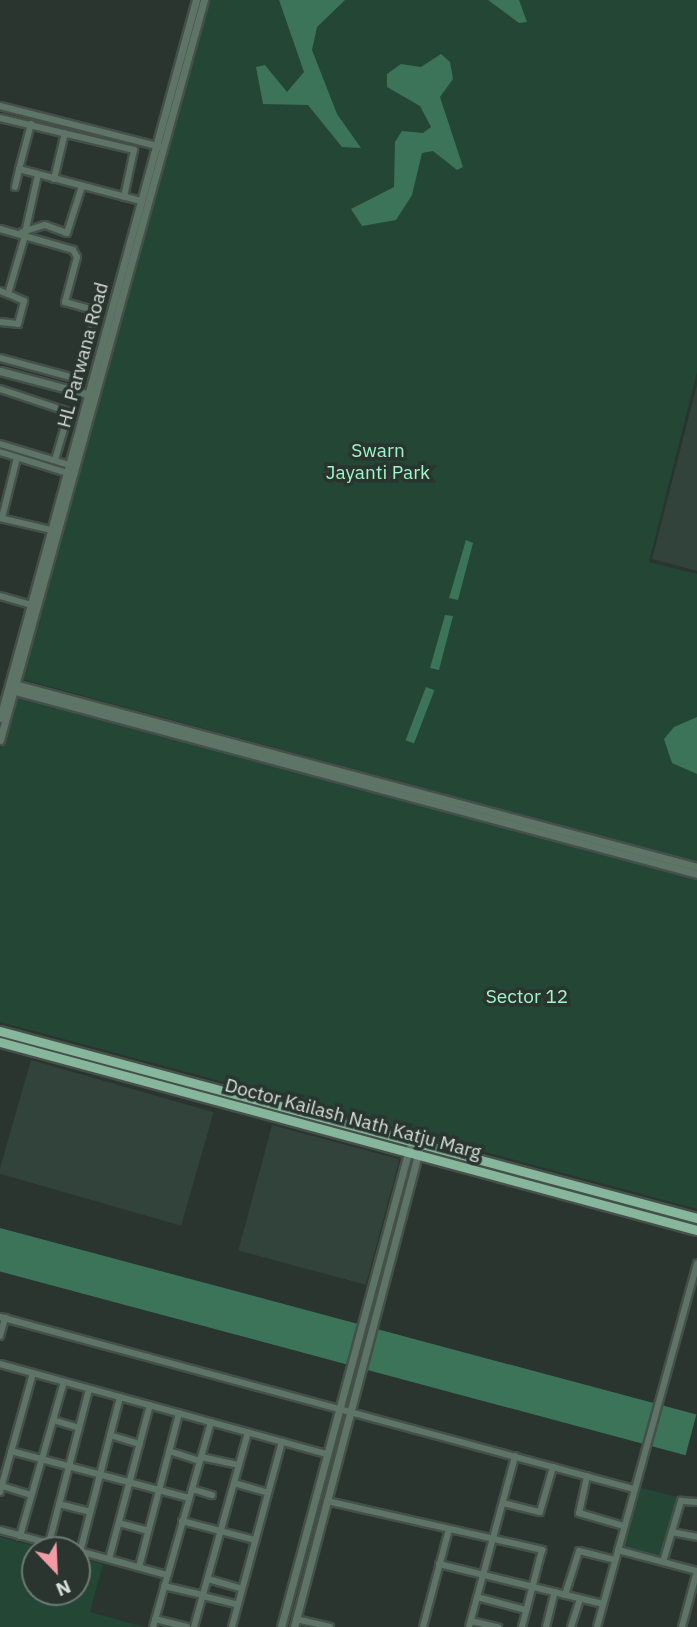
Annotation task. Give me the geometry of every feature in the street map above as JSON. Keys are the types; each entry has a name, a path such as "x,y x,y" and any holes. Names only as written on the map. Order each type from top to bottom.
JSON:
{"main road":[{"name":"Doctor Kailash Nath Katju Marg","path":"0,1031 697,1230"},
{"name":"Doctor Kailash Nath Katju Marg","path":"0,1042 409,1146"},
{"name":"Doctor Kailash Nath Katju Marg","path":"420,1149 697,1218"}],"street":[{"name":"HL Parwana Road","path":"0,718 12,687 68,469 93,395 92,383 196,0"},
{"path":"0,740 12,687 165,148 204,0"},
{"path":"0,106 165,148"},
{"path":"0,118 135,152 124,197"},
{"path":"15,187 31,124"},
{"path":"54,179 67,124"},
{"path":"19,169 141,201"},
{"path":"8,294 38,175"},
{"path":"25,234 45,225 67,233 82,186"},
{"path":"0,227 76,253 65,302 93,310 96,316 78,379"},
{"path":"0,291 24,301 17,325 0,322"},
{"path":"0,358 92,383"},
{"path":"0,370 93,395"},
{"path":"0,389 69,412 55,460"},
{"path":"0,444 55,460 68,469"},
{"path":"0,452 68,469"},
{"path":"17,458 1,518 51,530"},
{"path":"0,596 31,605"},
{"path":"12,687 697,867"},
{"path":"12,687 697,874"},
{"path":"281,1627 409,1146"},
{"path":"330,1627 295,1623 420,1149"},
{"path":"379,1262 389,1265"},
{"path":"597,1627 697,1264"},
{"path":"0,1336 2,1317 634,1489"},
{"path":"0,1364 327,1454"},
{"path":"32,1495 1,1489 33,1373"},
{"path":"0,1530 20,1536 64,1382"},
{"path":"51,1536 89,1389"},
{"path":"82,1536 120,1397"},
{"path":"109,1559 150,1405"},
{"path":"139,1567 179,1413"},
{"path":"53,1420 79,1427"},
{"path":"153,1627 211,1422"},
{"path":"194,1627 248,1432"},
{"path":"110,1435 140,1444"},
{"path":"232,1627 282,1442"},
{"path":"11,1451 189,1498"},
{"path":"169,1451 239,1465"},
{"path":"498,1627 470,1624 515,1456"},
{"path":"503,1503 540,1512 553,1467"},
{"path":"587,1476 579,1513 624,1526"},
{"path":"234,1483 268,1493"},
{"path":"192,1489 212,1495"},
{"path":"663,1562 682,1500 697,1502"},
{"path":"327,1501 542,1550 522,1627"},
{"path":"59,1504 90,1512"},
{"path":"182,1521 256,1540"},
{"path":"119,1523 148,1531"},
{"path":"423,1627 449,1529"},
{"path":"672,1532 697,1537"},
{"path":"618,1550 697,1572 682,1627"},
{"path":"565,1595 578,1551 615,1560"},
{"path":"91,1554 167,1575"},
{"path":"439,1564 603,1604"},
{"path":"208,1579 242,1589"},
{"path":"164,1586 238,1605"},
{"path":"546,1627 555,1592"},
{"path":"477,1597 526,1610"},
{"path":"571,1627 579,1598"},
{"path":"155,1619 187,1627"}],"shaded area":[{"path":"279,0 345,0 317,27 312,50 337,114 361,148 342,147 308,105 263,104 256,67 265,65 287,92 304,72"},
{"path":"488,0 519,0 527,22 519,23"},
{"path":"441,54 450,62 453,79 440,97 463,167 457,170 433,151 422,153 412,195 396,220 362,226 351,209 394,187 395,142 402,131 423,133 431,127 420,106 387,87 387,74 401,64 421,67"},
{"path":"697,385 697,571 652,559"},
{"path":"466,540 473,543 458,600 449,598"},
{"path":"445,615 453,616 439,670 430,668"},
{"path":"426,687 434,690 414,743 406,740"},
{"path":"697,717 697,774 672,763 664,739 674,727"},
{"path":"31,1060 214,1112 181,1226 0,1174"},
{"path":"272,1125 400,1159 366,1285 238,1251"},
{"path":"0,1228 696,1415 686,1455 0,1271"}],"green space":[{"name":"Swarn Jayanti Park","path":"209,0 697,0 697,372 649,562 697,574 697,862 21,679"},
{"name":"Sector 12","path":"15,695 697,876 697,1209 0,1022 0,750"},
{"path":"638,1487 677,1497 662,1558 623,1548"},
{"path":"0,1537 21,1542 21,1606 91,1606 91,1561 103,1564 90,1612 144,1627 0,1627"}]}
